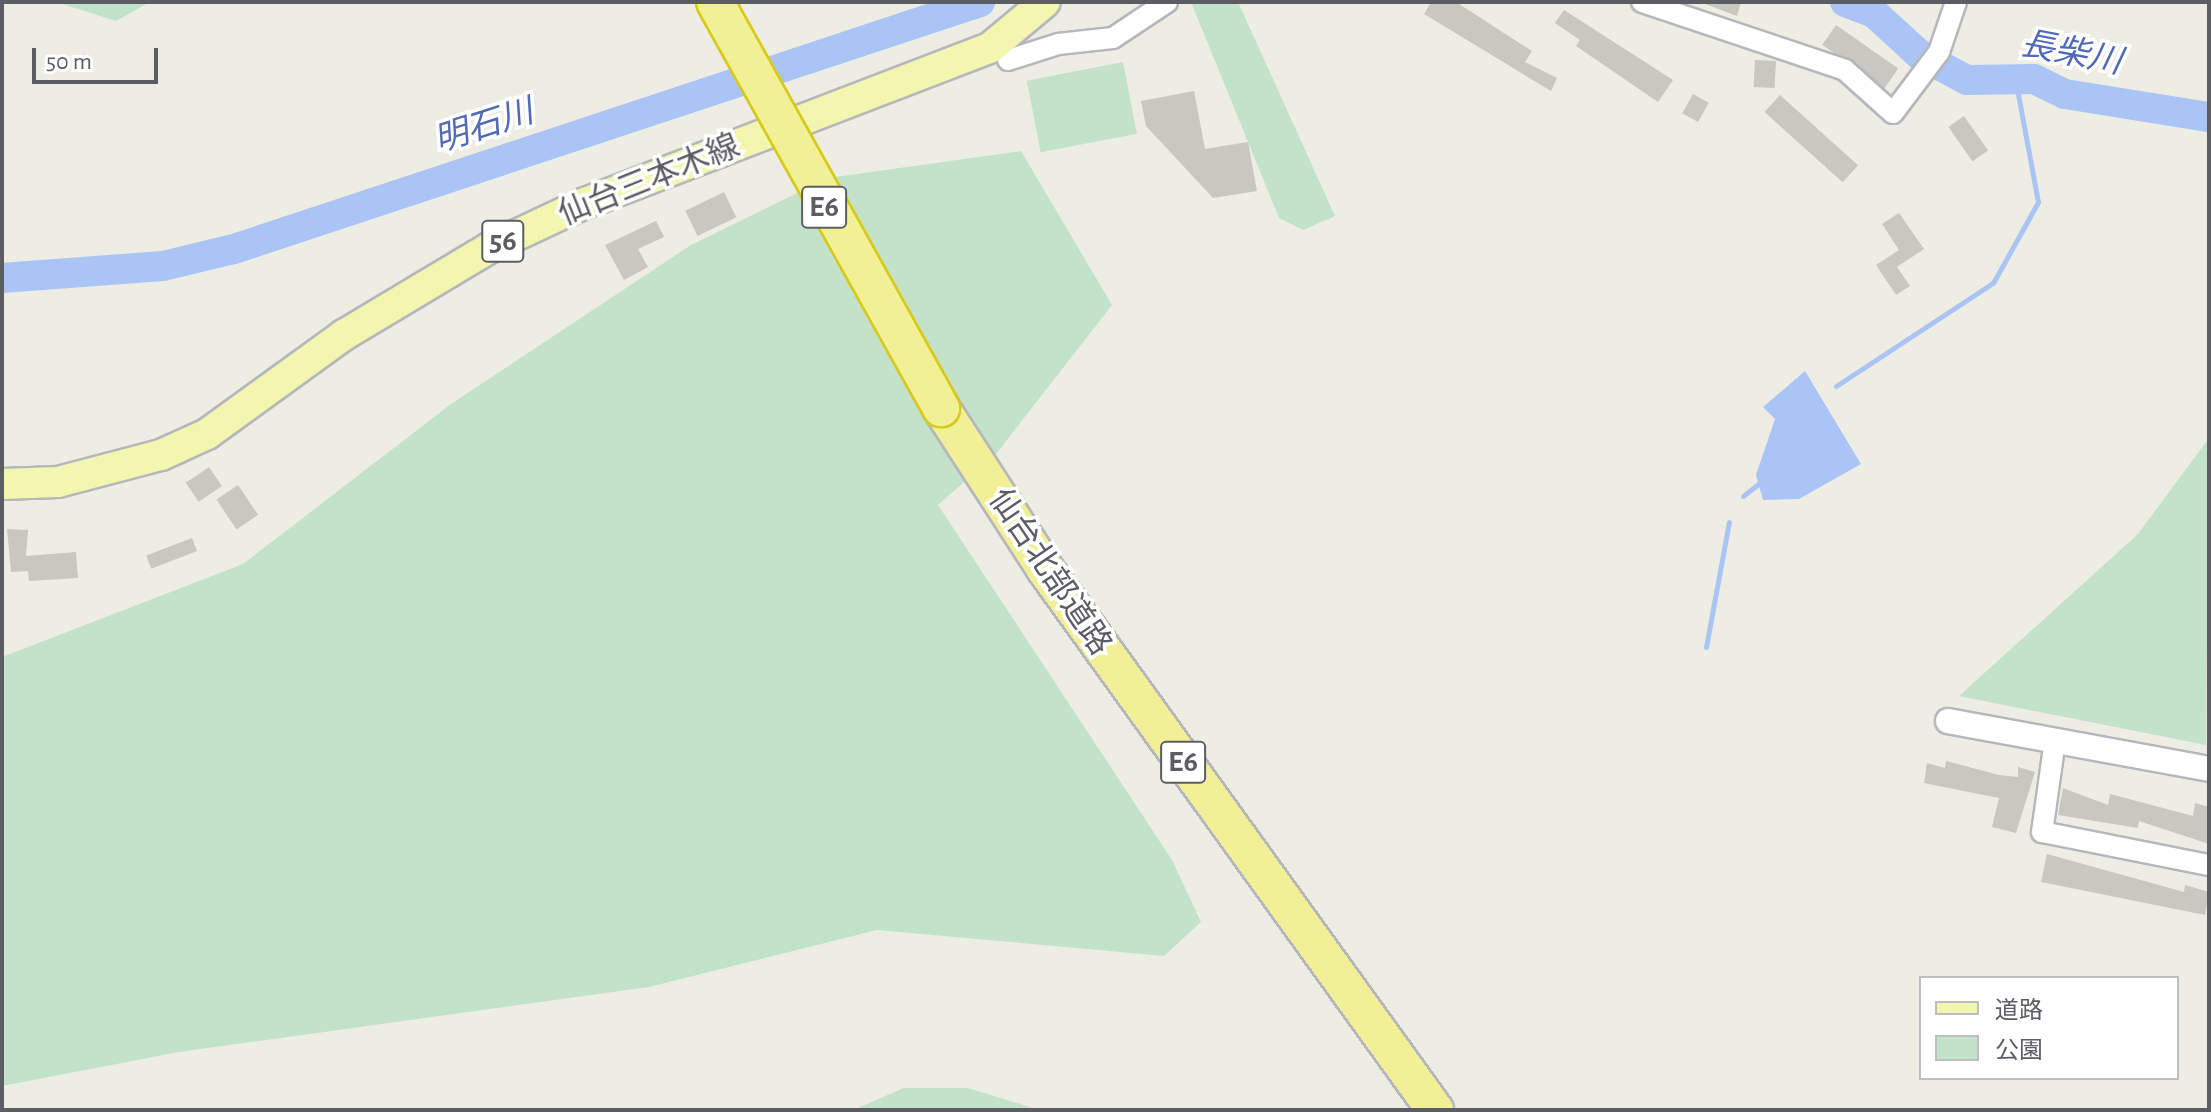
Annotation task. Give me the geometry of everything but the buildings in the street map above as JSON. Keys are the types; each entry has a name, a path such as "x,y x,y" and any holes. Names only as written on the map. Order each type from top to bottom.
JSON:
{"highway":[{"name":"仙台北部道路","path":"715,2 941,408 1045,569 1435,1110"},
{"path":"1367,1015 1425,1110"}],"main road":[{"name":"仙台三本木線","path":"2,484 58,482 161,455 207,434 344,335 491,247 583,204 991,47 1035,13"}],"street":[{"path":"1008,60 1058,44 1113,38 1167,2"},
{"path":"1642,2 1845,70 1893,113 1927,73 1955,11"},
{"path":"1948,721 2209,769"},
{"path":"2055,740 2042,832 2209,865"}],"green space":[{"path":"56,2 150,2 116,21"},
{"path":"1191,2 1238,2 1335,216 1303,230 1279,218"},
{"path":"1123,62 1137,134 1041,152 1027,81"},
{"path":"1021,151 1112,305 996,454 938,505 1172,860 1201,922 1164,956 877,930 649,987 179,1052 2,1086 2,657 243,564 451,404 691,245 828,178"},
{"path":"2209,438 2206,745 1959,696 2138,534"},
{"path":"904,1088 968,1088 1039,1110 853,1110"}],"water":[{"path":"1805,371 1861,464 1799,499 1763,500 1756,475 1775,419 1763,407"}],"waterway":[{"name":"明石川","path":"2,278 163,266 234,249 980,2"},
{"name":"長柴川","path":"1845,2 1874,13 1920,55 1967,80 2034,79 2065,94 2209,117"},
{"path":"1836,386 1993,283 2038,202 2015,78"},
{"path":"1743,496 1761,482"},
{"path":"1706,647 1729,522"}]}
